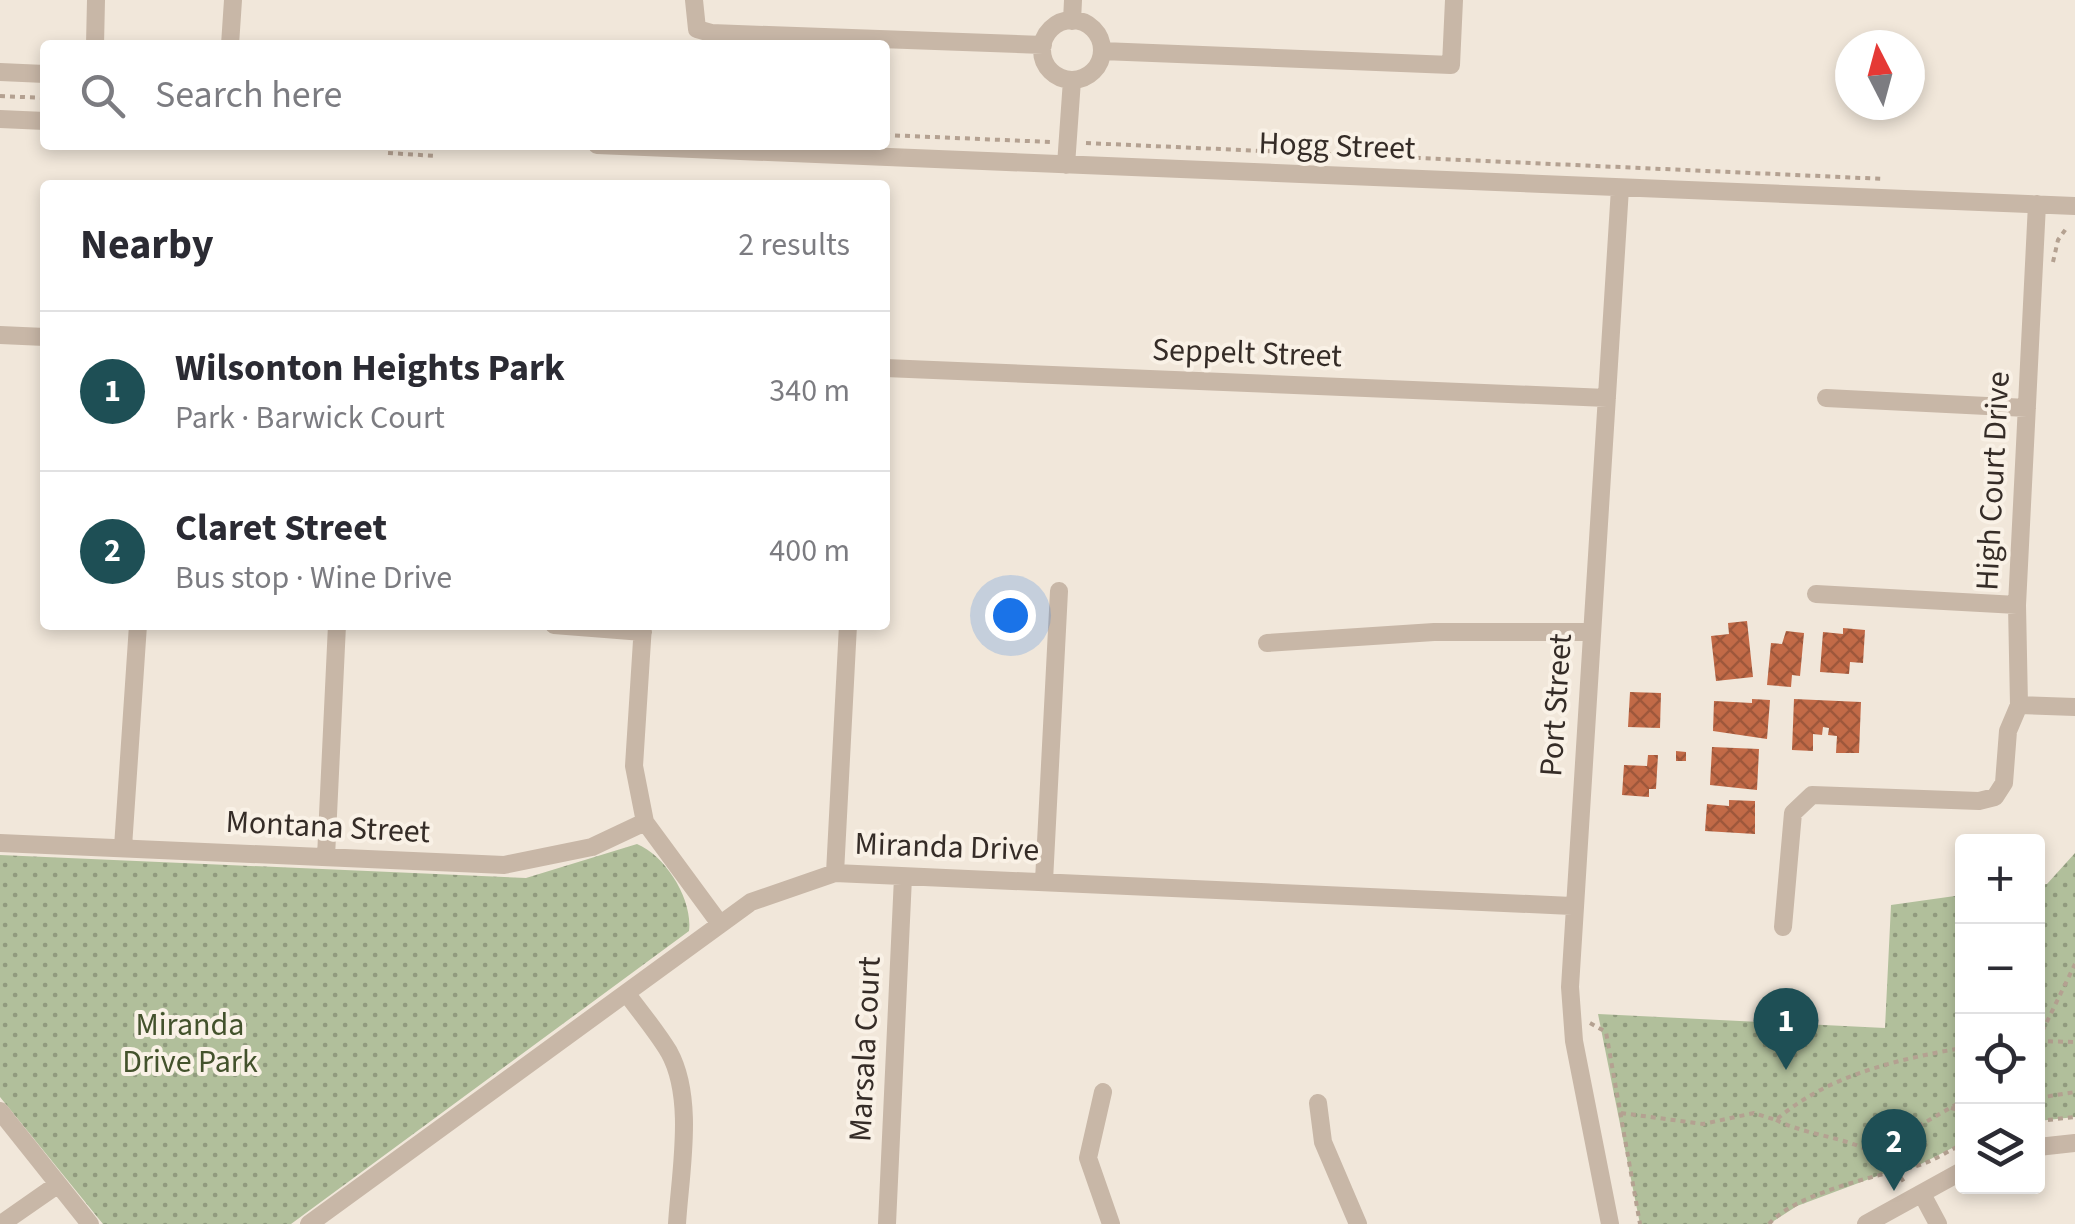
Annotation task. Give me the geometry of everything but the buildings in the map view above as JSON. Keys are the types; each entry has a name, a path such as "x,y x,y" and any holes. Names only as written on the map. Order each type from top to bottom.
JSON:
{"street":[{"path":"95,40 96,0"},
{"path":"230,40 233,0"},
{"path":"694,0 697,28 711,33 1043,45"},
{"path":"1072,20 1073,0"},
{"path":"1102,51 1451,65 1454,0"},
{"path":"1072,20 1094,29 1102,51 1096,68 1072,80 1049,69 1043,45 1053,28 1072,20"},
{"path":"0,72 40,74"},
{"path":"1066,165 1072,80"},
{"path":"0,119 40,121"},
{"name":"Hogg Street","path":"714,150 2075,206"},
{"name":"Port Street","path":"1610,1224 1572,1023 1572,906 1620,188"},
{"name":"High Court Drive","path":"1783,928 1793,813 1802,799 1812,795 1979,802 1994,798 2004,783 2006,738 2019,705 2018,605 2037,204"},
{"path":"0,335 40,337"},
{"name":"Seppelt Street","path":"890,368 1607,398"},
{"path":"1826,398 2027,408"},
{"path":"1044,881 1059,592"},
{"path":"1816,594 2018,605"},
{"path":"124,847 138,630"},
{"path":"326,857 337,630"},
{"path":"643,630 634,766 646,822 720,924"},
{"path":"834,873 848,630"},
{"path":"1266,643 1434,632 1591,632"},
{"path":"2019,705 2075,707"},
{"name":"Montana Street","path":"0,843 504,864 592,847 646,822"},
{"name":"Miranda Drive","path":"309,1224 752,902 834,873 1572,906"},
{"name":"Marsala Court","path":"886,1224 903,877"},
{"path":"627,994 669,1052 679,1078 678,1224"},
{"path":"1102,1092 1088,1158 1112,1224"},
{"path":"1318,1104 1323,1142 1358,1224"},
{"path":"0,1111 90,1224"},
{"path":"2045,1146 2075,1143"},
{"path":"1866,1224 1955,1176"},
{"path":"1,1224 57,1184"},
{"path":"1918,1196 1938,1224"}],"path":[{"path":"0,96 40,98"},
{"path":"890,135 1896,179"},
{"path":"388,153 437,156"},
{"path":"2045,1026 2075,964"},
{"path":"1572,1023 1603,1027 1640,1224"},
{"path":"2045,1040 2072,1041 2075,1035"},
{"path":"1776,1120 1791,1107 1856,1074 1955,1050"},
{"path":"2045,1097 2075,1092"},
{"path":"1879,1157 1912,1130 1957,1104"},
{"path":"1951,1108 1955,1109"},
{"path":"1621,1113 1703,1124 1754,1113 1794,1129 1840,1136 1896,1169 1918,1196"},
{"path":"2045,1120 2075,1117"},
{"path":"1769,1224 1796,1206 1896,1169 1915,1167 1955,1147"}],"green space":[{"name":"Miranda Drive Park","path":"637,844 658,858 675,880 687,906 689,931 291,1224 103,1224 0,1097 0,855 526,878"},
{"path":"2075,853 2075,1117 2045,1120 2045,884"},
{"path":"1955,896 1955,1147 1915,1167 1896,1169 1797,1206 1769,1224 1640,1224 1598,1014 1885,1028 1891,905"}],"place":[{"name":"Wilsonton Heights Park","path":"1786,1070"},
{"name":"Claret Street","path":"1894,1191"}]}
